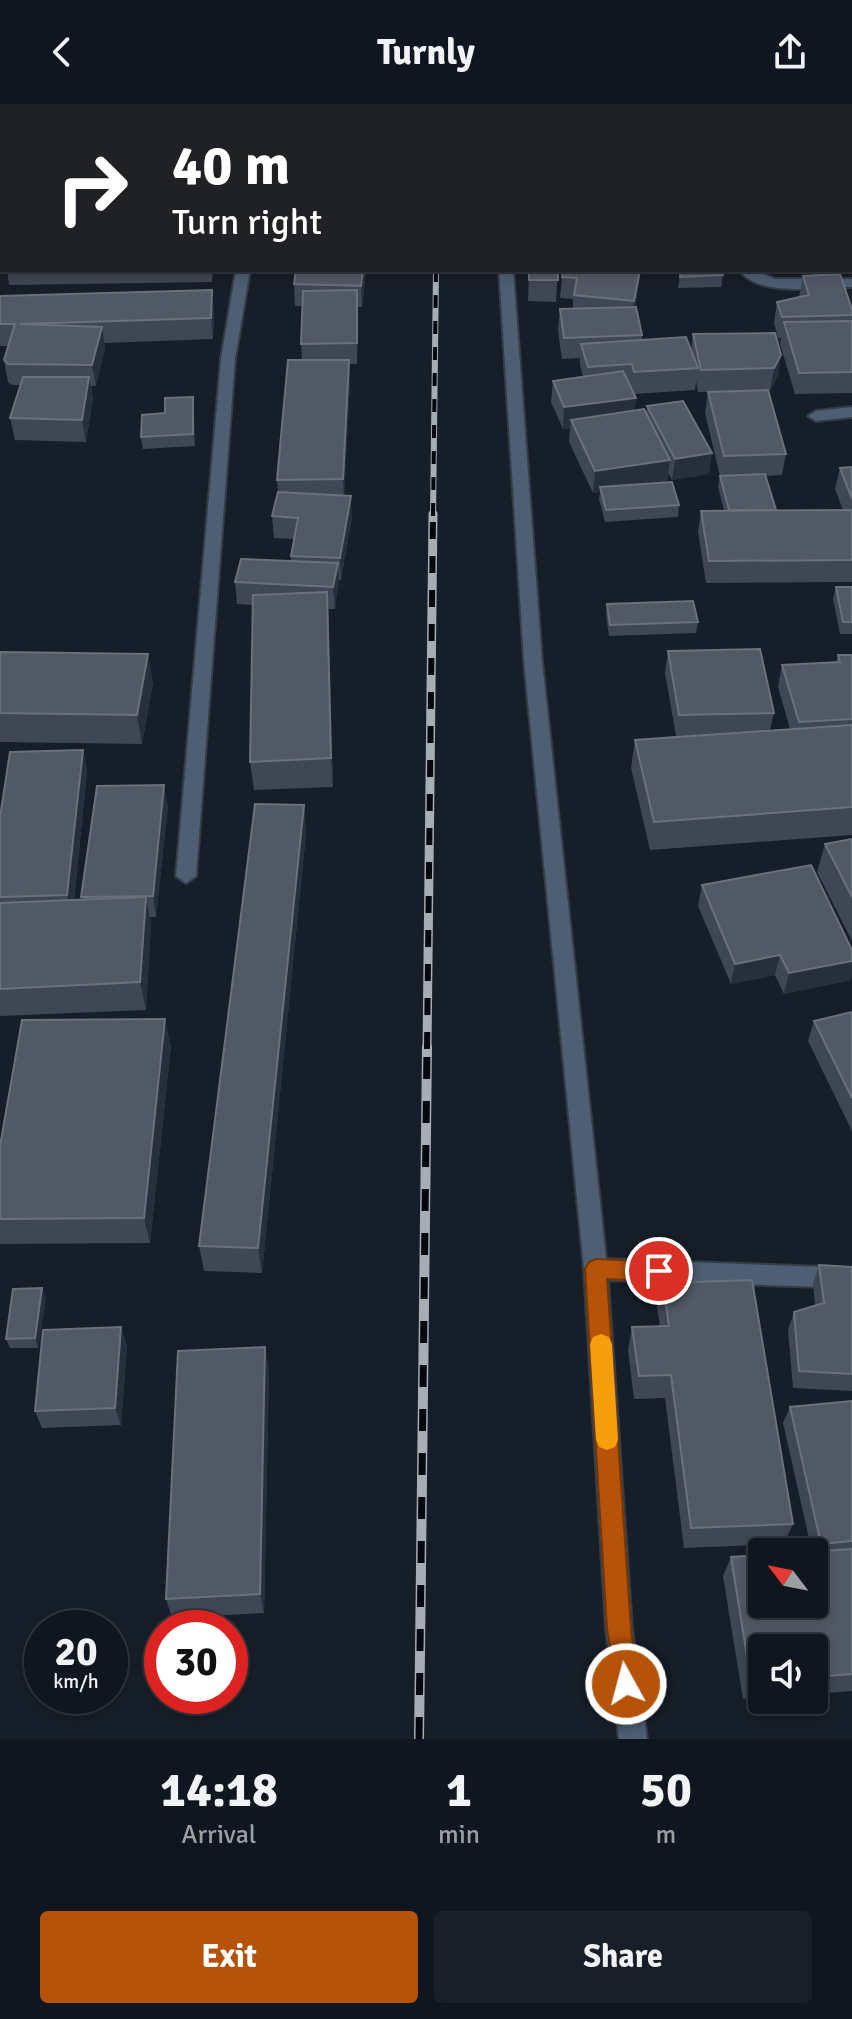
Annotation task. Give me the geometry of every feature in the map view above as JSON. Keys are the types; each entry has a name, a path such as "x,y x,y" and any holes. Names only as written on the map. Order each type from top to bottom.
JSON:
{"street":[{"path":"186,876 228,359 243,272"},
{"path":"506,272 533,661 596,1269 619,1629 633,1739"},
{"path":"748,272 752,277 775,283 852,283"},
{"path":"816,416 852,412"},
{"path":"596,1269 852,1278"}],"building":[{"path":"296,272 363,272 361,286 294,284"},
{"path":"529,272 558,272 558,280 529,280"},
{"path":"563,272 640,272 634,301 574,295 577,278 562,277"},
{"path":"681,272 722,272 723,275 680,277"},
{"path":"840,274 852,315 782,317 777,302 809,295 803,276"},
{"path":"212,290 211,318 20,324 102,327 92,365 8,364 4,360 15,324 0,324 0,296"},
{"path":"357,290 357,343 301,344 303,291"},
{"path":"636,307 642,335 564,338 560,309"},
{"path":"852,321 852,372 799,373 784,322"},
{"path":"775,333 781,355 774,368 701,370 693,334"},
{"path":"686,337 698,368 634,372 632,364 588,367 581,344"},
{"path":"288,360 349,360 343,479 277,480"},
{"path":"623,371 636,398 564,407 553,381"},
{"path":"23,377 89,377 82,420 10,418"},
{"path":"768,390 786,454 724,456 708,392"},
{"path":"193,397 193,434 141,437 142,415 165,413 165,398"},
{"path":"683,401 712,453 675,459 647,406"},
{"path":"644,409 670,460 595,471 571,420"},
{"path":"852,467 852,499 840,468"},
{"path":"765,474 776,510 729,510 720,476"},
{"path":"672,482 679,505 606,510 600,487"},
{"path":"278,492 351,496 340,558 291,556 298,518 272,516"},
{"path":"852,510 852,560 709,561 701,511"},
{"path":"241,559 338,563 333,587 235,582"},
{"path":"836,587 852,587 852,622 843,622"},
{"path":"327,592 331,758 250,762 253,595"},
{"path":"693,601 698,622 610,625 607,604"},
{"path":"760,649 774,713 679,715 668,651"},
{"path":"0,652 148,654 137,715 0,713"},
{"path":"838,655 852,655 852,719 799,722 782,665 840,662"},
{"path":"852,725 852,807 654,822 635,740"},
{"path":"83,750 67,895 0,897 0,817 10,752"},
{"path":"164,785 153,896 81,897 97,786"},
{"path":"255,804 304,805 258,1248 199,1246"},
{"path":"852,839 852,897 825,844"},
{"path":"811,865 852,950 852,961 789,973 780,955 735,964 702,885"},
{"path":"146,897 140,982 0,989 0,903"},
{"path":"852,1012 852,1098 814,1021"},
{"path":"165,1019 144,1218 0,1219 0,1146 22,1020"},
{"path":"819,1265 852,1267 852,1374 799,1371 794,1312 824,1303"},
{"path":"752,1280 793,1524 691,1528 671,1375 639,1376 632,1327 669,1326 663,1283"},
{"path":"42,1288 35,1338 6,1339 13,1289"},
{"path":"121,1327 115,1408 35,1411 43,1330"},
{"path":"265,1347 260,1594 166,1599 178,1351"},
{"path":"852,1401 852,1541 828,1543 828,1538 820,1538 790,1407"},
{"path":"852,1549 852,1674 828,1676 828,1634 748,1634 748,1662 731,1557 748,1556 748,1618 828,1618 828,1550"}],"railway":[{"path":"433,516 436,272"},
{"path":"427,1049 433,514"},
{"path":"419,1739 427,1047"}],"slow traffic":[{"path":"601,1344 607,1440"}],"route":[{"path":"626,1684 619,1629 596,1269 659,1271"}]}
